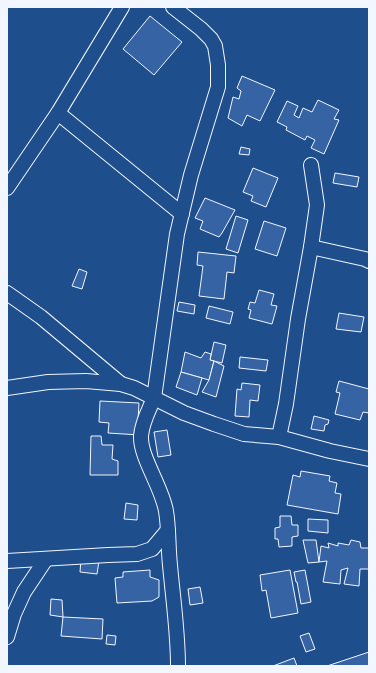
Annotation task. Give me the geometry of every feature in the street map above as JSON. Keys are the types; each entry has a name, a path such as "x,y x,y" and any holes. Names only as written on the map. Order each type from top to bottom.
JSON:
{"street":[{"path":"7,188 58,113 122,7"},
{"path":"173,7 201,28 211,39 215,46 218,65 218,87 191,175 177,234 154,398 144,420 141,436 143,452 166,509 178,647 178,666"},
{"path":"58,113 182,214"},
{"path":"279,437 286,404 317,206 311,165"},
{"path":"311,247 369,261"},
{"path":"7,293 40,317 121,384"},
{"path":"7,388 48,382 86,381 121,384 134,388 184,413 244,434 279,437 330,451 369,459"},
{"path":"7,561 137,554 152,549 168,530"},
{"path":"7,637 14,614 24,592 46,558"}],"building":[{"path":"150,16 182,42 154,75 123,49"},
{"path":"242,76 275,90 260,121 247,115 242,126 228,118 233,97 239,99 241,91 237,88"},
{"path":"318,100 339,110 334,119 339,120 324,154 311,148 315,140 307,136 305,140 286,130 287,127 277,122 287,101 298,106 294,115 299,118 303,108 312,112"},
{"path":"241,147 250,149 249,155 239,154"},
{"path":"253,168 278,178 266,207 251,201 253,196 243,192"},
{"path":"335,173 359,177 357,187 333,183"},
{"path":"205,198 235,210 219,237 200,229 203,221 195,218"},
{"path":"236,216 248,220 238,253 226,249"},
{"path":"264,221 286,228 277,256 255,249"},
{"path":"198,252 236,256 234,273 227,272 224,299 199,296 203,266 197,265"},
{"path":"79,269 87,272 82,289 72,286"},
{"path":"259,290 274,294 271,305 277,306 272,324 249,318 251,310 248,309 250,302 255,303"},
{"path":"179,302 195,305 194,314 177,311"},
{"path":"209,306 233,312 230,324 206,318"},
{"path":"339,313 364,317 361,332 336,329"},
{"path":"214,342 226,345 222,363 210,360"},
{"path":"185,352 201,358 205,352 211,354 210,360 214,361 209,380 181,372"},
{"path":"240,357 268,360 266,371 239,368"},
{"path":"214,361 224,366 216,397 202,392 209,380"},
{"path":"181,372 202,378 197,395 176,387"},
{"path":"339,381 369,389 369,413 363,412 360,420 335,414 340,393 336,392"},
{"path":"242,383 260,385 258,401 250,400 249,417 235,416 237,389 241,390"},
{"path":"100,401 139,403 138,420 140,435 108,433 109,423 99,422"},
{"path":"314,416 329,420 328,424 325,425 324,431 311,429"},
{"path":"167,430 171,455 158,457 154,432"},
{"path":"91,436 101,436 102,445 113,445 112,459 118,461 118,475 90,475"},
{"path":"301,471 330,476 329,481 337,483 335,493 341,494 338,514 287,505 293,475 300,477"},
{"path":"126,503 138,505 137,520 124,519"},
{"path":"280,516 291,516 292,525 298,525 298,536 292,537 292,546 279,547 278,539 275,539 275,528 280,527"},
{"path":"308,519 328,520 328,533 308,531"},
{"path":"303,540 316,540 319,562 308,563"},
{"path":"351,540 360,542 361,548 369,548 369,569 360,569 359,586 344,584 348,568 341,570 340,584 323,582 327,561 319,562 321,546 329,548 328,543 338,546 338,543 349,545"},
{"path":"81,559 99,561 97,574 80,572"},
{"path":"150,570 150,577 159,580 159,597 152,601 117,603 115,578 123,577 123,572"},
{"path":"290,570 298,613 271,618 266,590 262,591 260,575"},
{"path":"305,570 311,602 301,604 294,572"},
{"path":"200,587 203,603 190,605 188,589"},
{"path":"51,599 62,600 63,617 50,615"},
{"path":"63,617 103,619 102,639 61,636"},
{"path":"309,633 315,649 306,652 300,636"},
{"path":"107,635 116,636 115,645 106,644"},
{"path":"369,652 369,666 327,666"},
{"path":"294,658 297,666 273,666"}]}
